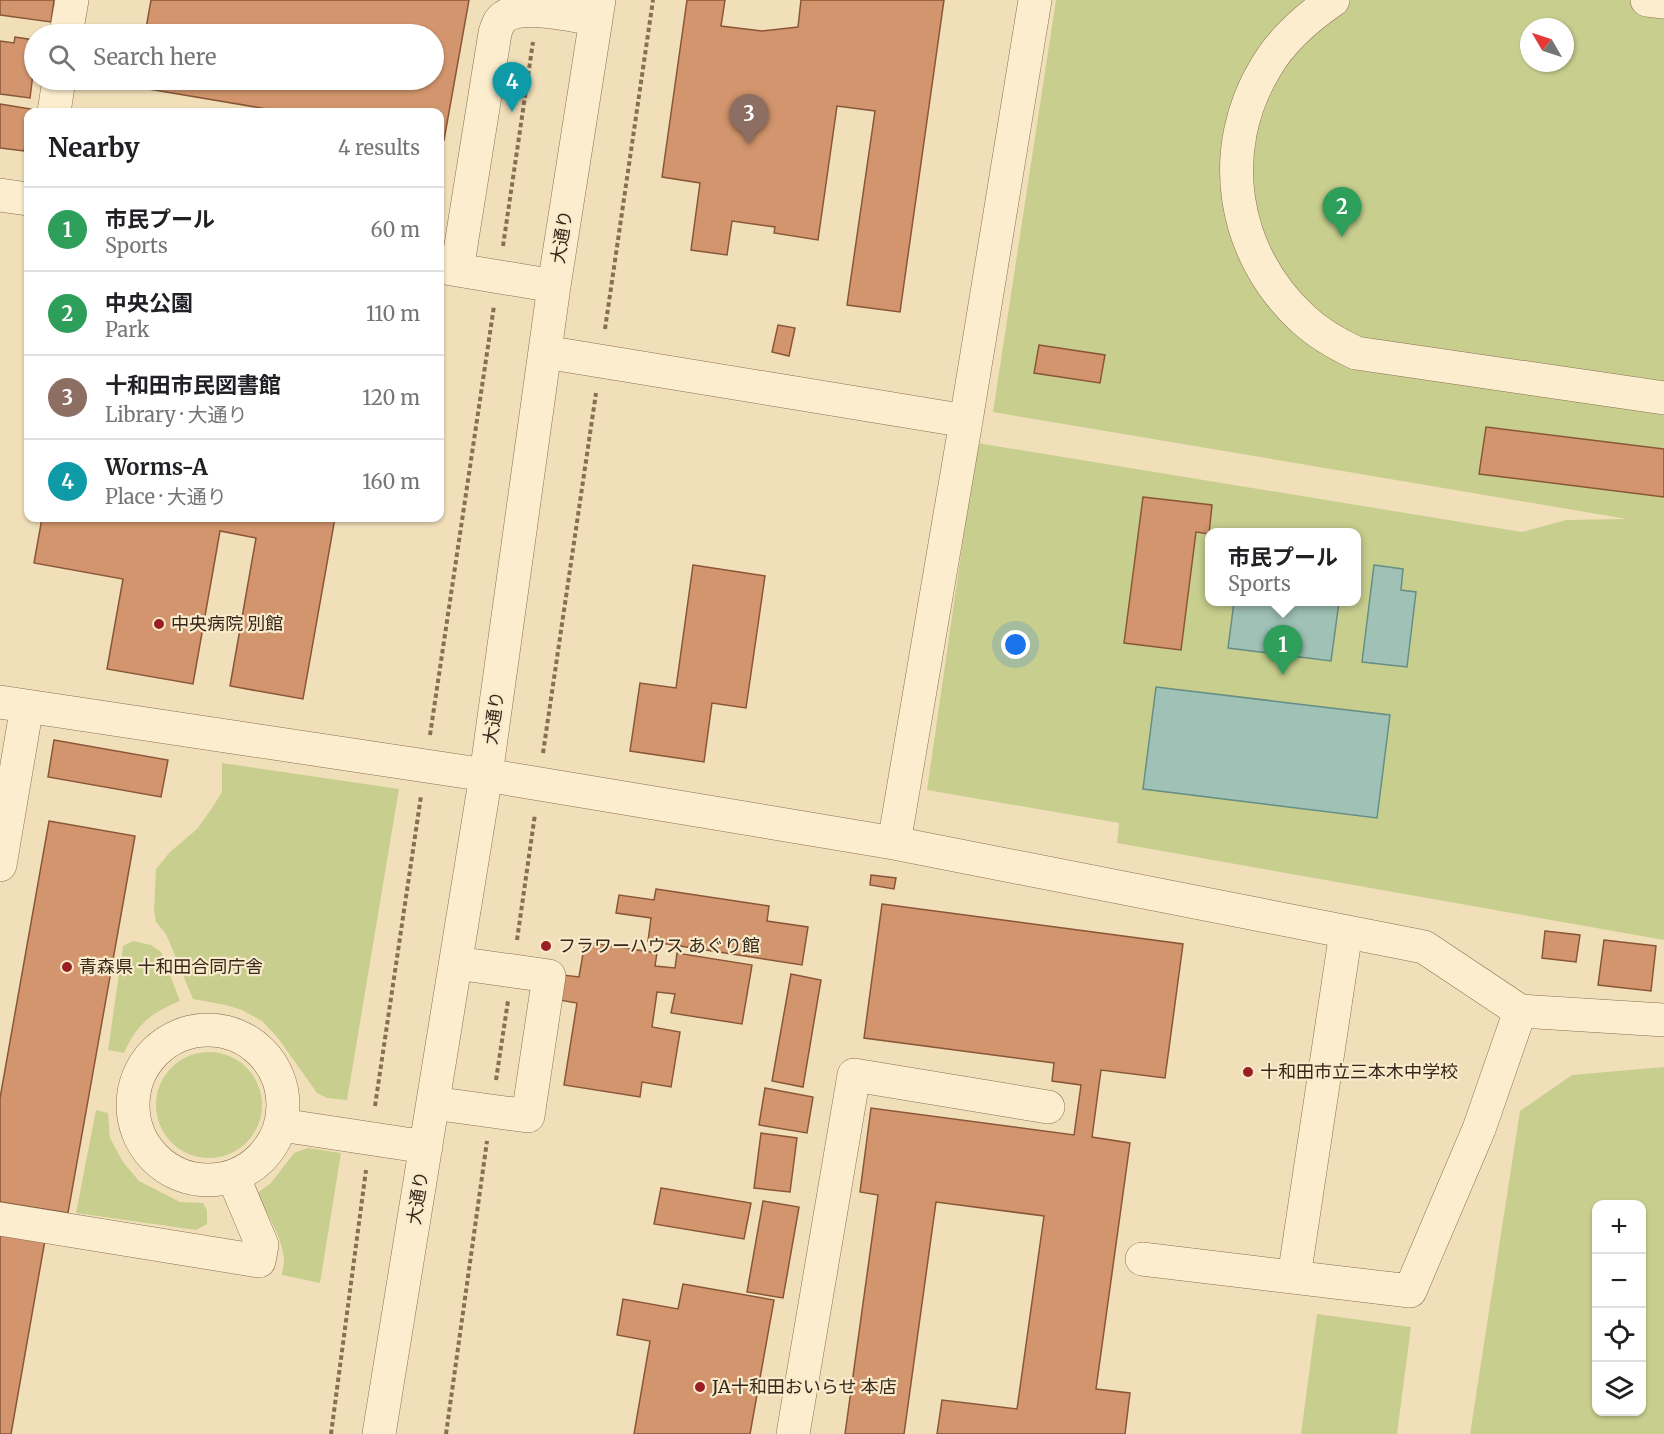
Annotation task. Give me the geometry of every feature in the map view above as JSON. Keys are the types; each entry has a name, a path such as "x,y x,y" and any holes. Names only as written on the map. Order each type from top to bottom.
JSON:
{"street":[{"path":"68,24 72,0"},
{"path":"894,843 1035,0"},
{"path":"1333,0 1307,19 1285,41 1266,66 1252,93 1242,123 1237,154 1237,185 1241,216 1250,246 1264,273 1282,298 1304,321 1329,339 1356,353 1664,398"},
{"path":"1647,0 1664,2"},
{"path":"554,286 448,268 495,33 501,18 516,11 598,10"},
{"name":"大通り","path":"379,1434 486,775 554,286 598,10"},
{"path":"55,108 57,90"},
{"path":"0,195 24,198"},
{"path":"545,352 966,422"},
{"path":"0,865 13,704 539,783 894,843 1424,947 1520,1011 1664,1020"},
{"path":"1294,1277 1346,932"},
{"path":"433,1103 528,1116 549,976 456,963"},
{"path":"1142,1259 1410,1291 1479,1129 1520,1011"},
{"path":"201,1030 228,1033 253,1044 266,1057 275,1072 282,1098 281,1125 274,1141 263,1156 249,1168 232,1176 197,1179 164,1166 141,1138 135,1121 133,1103 136,1085 143,1068 153,1054 167,1042 183,1034 201,1030"},
{"path":"793,1434 854,1075 1048,1107"},
{"path":"281,1125 426,1147"},
{"path":"0,1219 260,1261 262,1245 232,1176"}],"path":[{"path":"446,1434 653,0"},
{"path":"331,1434 371,1138 537,11"}],"green space":[{"path":"1056,0 1664,0 1664,940 1117,843 1119,823 927,790 977,443 1522,532 1566,520 1627,519 993,412"},
{"path":"222,763 399,789 347,1100 327,1098 317,1093 278,1038 262,1021 242,1010 193,999 166,934 156,922 154,910 156,869 170,852 197,829 222,792"},
{"path":"133,941 151,945 161,952 180,1001 161,1010 146,1021 134,1034 124,1053 108,1050 123,946"},
{"path":"209,1052 229,1056 246,1068 258,1085 262,1105 258,1125 246,1142 229,1154 209,1158 189,1154 172,1142 160,1125 156,1105 160,1085 172,1068 189,1056"},
{"path":"1664,1067 1664,1434 1470,1434 1520,1111 1572,1075"},
{"path":"96,1110 108,1113 110,1138 123,1162 139,1181 180,1202 203,1203 207,1210 207,1224 196,1230 76,1213"},
{"path":"308,1148 341,1153 320,1283 282,1275 284,1261 281,1244 256,1194 271,1183 294,1153"},
{"path":"1317,1314 1411,1327 1397,1434 1301,1434"}],"water":[{"path":"1374,565 1403,569 1401,590 1416,592 1407,667 1362,662"},
{"path":"1233,606 1338,606 1331,661 1228,648"},
{"path":"1156,687 1390,715 1377,818 1143,789"}],"building":[{"path":"0,0 54,0 51,22 0,15"},
{"path":"151,0 469,0 444,140 444,108 261,108 154,90 444,90 444,24 147,24"},
{"path":"687,0 725,0 721,26 762,31 798,27 801,0 944,0 900,312 847,305 875,111 837,106 818,240 774,233 775,227 732,221 727,255 691,250 700,183 662,177"},
{"path":"15,37 24,38 24,90 31,90 30,98 0,94 0,41 14,43"},
{"path":"0,104 25,108 24,151 0,148"},
{"path":"778,325 795,328 789,356 772,352"},
{"path":"1039,345 1105,355 1100,383 1034,373"},
{"path":"1486,427 1664,449 1664,497 1479,474"},
{"path":"1143,497 1212,505 1210,528 1205,528 1205,533 1196,532 1181,650 1124,643"},
{"name":"中央病院 別館","path":"41,522 334,522 303,699 230,686 256,538 220,531 193,684 107,669 123,579 34,563"},
{"path":"693,565 765,576 746,708 712,703 704,762 630,751 640,683 676,688"},
{"path":"54,740 168,760 161,797 48,777"},
{"name":"青森県 十和田合同庁舎","path":"49,821 135,836 68,1213 0,1202 0,1098"},
{"path":"871,875 896,878 894,889 870,885"},
{"path":"656,889 769,906 767,921 808,927 802,965 648,941 651,918 616,913 619,895 654,900"},
{"path":"882,904 1183,944 1165,1078 1101,1070 1092,1137 1130,1143 1096,1389 1130,1393 1125,1434 937,1434 942,1400 1017,1409 1044,1216 936,1202 904,1434 845,1434 878,1195 860,1192 871,1108 1074,1135 1081,1085 1052,1081 1054,1063 864,1038"},
{"path":"1545,931 1580,935 1576,962 1542,958"},
{"path":"1604,940 1656,946 1651,991 1598,985"},
{"path":"585,942 657,953 655,966 675,968 677,953 752,965 742,1024 671,1013 675,994 657,992 652,1027 680,1032 671,1087 642,1082 640,1097 564,1085 577,1003 559,1000 563,975 579,977"},
{"path":"791,974 821,980 803,1087 772,1081"},
{"path":"765,1088 813,1097 807,1133 759,1125"},
{"path":"761,1133 797,1138 790,1192 754,1188"},
{"path":"661,1188 751,1203 744,1239 654,1224"},
{"path":"763,1201 799,1207 783,1298 747,1292"},
{"path":"0,1232 45,1240 11,1434 0,1434"},
{"name":"JA十和田おいらせ 本店","path":"683,1284 774,1300 750,1434 634,1434 650,1341 617,1335 623,1299 678,1309"}],"place":[{"name":"Worms-A","path":"512,112"},
{"name":"十和田市民図書館","path":"749,144"},
{"name":"中央公園","path":"1342,237"},
{"name":"中央病院 別館","path":"159,624"},
{"name":"市民プール","path":"1283,675"},
{"name":"フラワーハウス あぐり館","path":"546,946"},
{"name":"青森県 十和田合同庁舎","path":"67,967"},
{"name":"十和田市立三本木中学校","path":"1248,1072"},
{"name":"JA十和田おいらせ 本店","path":"700,1387"}]}
